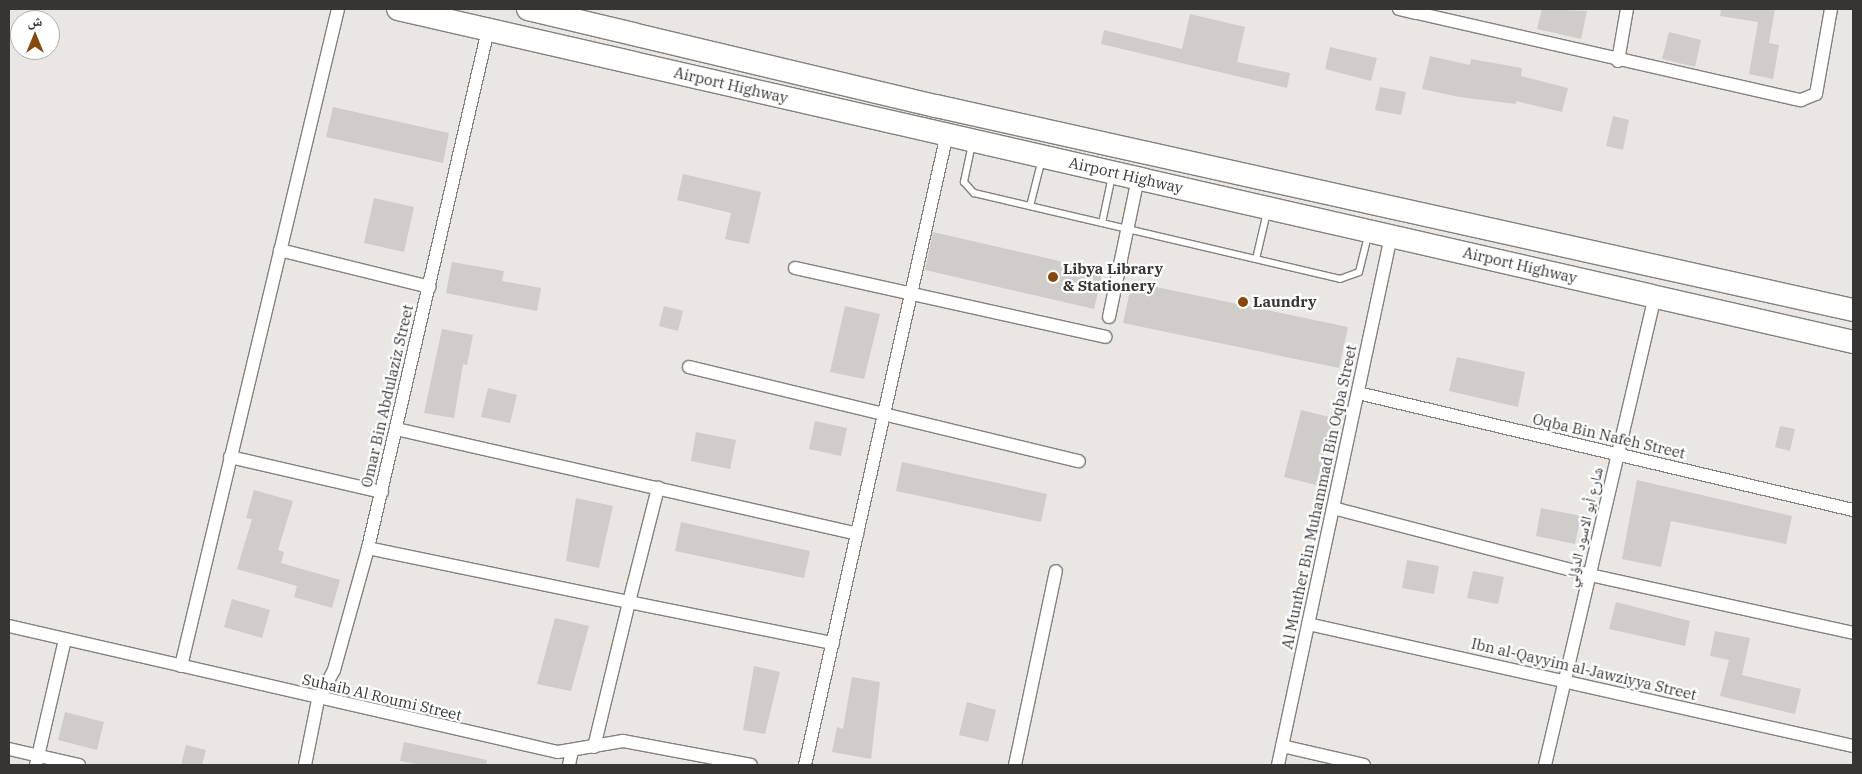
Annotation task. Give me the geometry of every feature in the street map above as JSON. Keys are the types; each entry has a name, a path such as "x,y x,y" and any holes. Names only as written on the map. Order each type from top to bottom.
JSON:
{"highway":[{"name":"Airport Highway","path":"398,9 1853,342"},
{"name":"Airport Highway","path":"528,9 945,108 1853,310"}],"street":[{"path":"180,666 338,9"},
{"path":"1399,9 1417,11 1618,61 1810,99 1818,83 1831,9"},
{"path":"1618,61 1627,9"},
{"name":"Omar Bin Abdulaziz Street","path":"305,765 318,700 334,670 382,492 488,30"},
{"path":"805,765 947,134"},
{"path":"1109,317 1138,178"},
{"name":"Al Munther Bin Muhammad Bin Oqba Street","path":"1278,765 1391,236"},
{"path":"280,250 429,287"},
{"path":"795,268 1105,337"},
{"name":"شارع أبو الاسود الدؤلي","path":"1545,765 1655,296"},
{"path":"689,367 1079,461"},
{"name":"Oqba Bin Nafeh Street","path":"1358,393 1853,510"},
{"path":"396,429 857,534"},
{"path":"230,456 382,492"},
{"path":"594,747 658,488"},
{"path":"1333,508 1590,575 1853,633"},
{"path":"368,548 833,643"},
{"path":"1015,765 1056,571"},
{"name":"Ibn al-Qayyim al-Jawziyya Street","path":"1308,624 1853,746"},
{"name":"Suhaib Al Roumi Street","path":"9,626 318,700 558,752 623,741 751,765"},
{"path":"37,761 65,639"},
{"path":"1282,746 1364,765"},
{"path":"9,749 37,761 79,765"},
{"path":"569,765 572,751"}],"lane":[{"path":"973,140 964,176 966,187 974,193 1256,259 1350,278 1362,267 1369,230"},
{"path":"1030,206 1043,156"},
{"path":"1102,223 1113,172"},
{"path":"1256,259 1268,208"}],"building":[{"path":"1542,9 1587,11 1581,39 1537,29"},
{"path":"1721,9 1775,9 1769,43 1779,45 1773,79 1749,74 1758,22 1720,16"},
{"path":"1190,14 1245,27 1237,62 1290,73 1287,88 1101,44 1104,30 1182,49"},
{"path":"1669,32 1701,40 1695,67 1662,59"},
{"path":"1330,47 1377,58 1371,81 1325,69"},
{"path":"1430,56 1470,65 1471,59 1522,68 1521,76 1568,88 1562,112 1516,101 1516,104 1459,97 1422,89"},
{"path":"1380,87 1406,92 1401,115 1375,110"},
{"path":"333,107 449,133 443,163 326,137"},
{"path":"1613,116 1629,120 1623,150 1606,146"},
{"path":"683,174 761,192 749,244 725,239 731,213 677,200"},
{"path":"374,198 414,207 404,252 364,243"},
{"path":"933,232 1103,271 1094,309 925,270"},
{"path":"452,262 504,271 502,281 541,288 537,311 446,293"},
{"path":"1132,282 1348,327 1339,368 1123,323"},
{"path":"664,306 683,311 678,331 659,326"},
{"path":"845,306 880,314 864,379 830,372"},
{"path":"442,329 473,335 467,365 463,364 454,418 424,413"},
{"path":"1457,357 1525,372 1518,407 1449,391"},
{"path":"488,388 517,395 510,423 481,417"},
{"path":"1301,410 1333,418 1316,485 1284,477"},
{"path":"815,421 847,428 841,456 809,449"},
{"path":"1780,426 1795,429 1790,451 1775,447"},
{"path":"696,432 736,440 730,469 691,461"},
{"path":"902,462 1047,494 1041,522 896,491"},
{"path":"1637,480 1792,516 1786,544 1671,521 1661,567 1622,559"},
{"path":"254,490 293,501 278,550 284,552 281,563 340,580 332,608 294,597 297,586 237,569 252,519 246,518"},
{"path":"576,498 613,506 599,568 566,561"},
{"path":"1541,508 1581,516 1575,544 1536,536"},
{"path":"681,522 810,551 804,578 675,551"},
{"path":"1407,560 1439,566 1434,594 1402,588"},
{"path":"1473,571 1504,577 1498,604 1467,598"},
{"path":"232,599 270,610 262,638 224,627"},
{"path":"1616,602 1690,621 1685,646 1609,629"},
{"path":"555,618 589,626 571,691 537,684"},
{"path":"1715,631 1750,638 1742,675 1801,689 1795,714 1720,696 1729,660 1710,656"},
{"path":"754,666 780,672 765,734 743,730"},
{"path":"852,677 880,682 871,759 832,752 837,727 843,729"},
{"path":"967,702 996,710 988,742 959,735"},
{"path":"65,712 104,722 97,750 58,740"},
{"path":"404,742 487,760 486,765 422,765 400,761"},
{"path":"186,745 206,750 202,765 181,765"}],"place":[{"name":"Libya Library & Stationery","path":"1053,277"},
{"name":"Laundry","path":"1243,302"}]}
